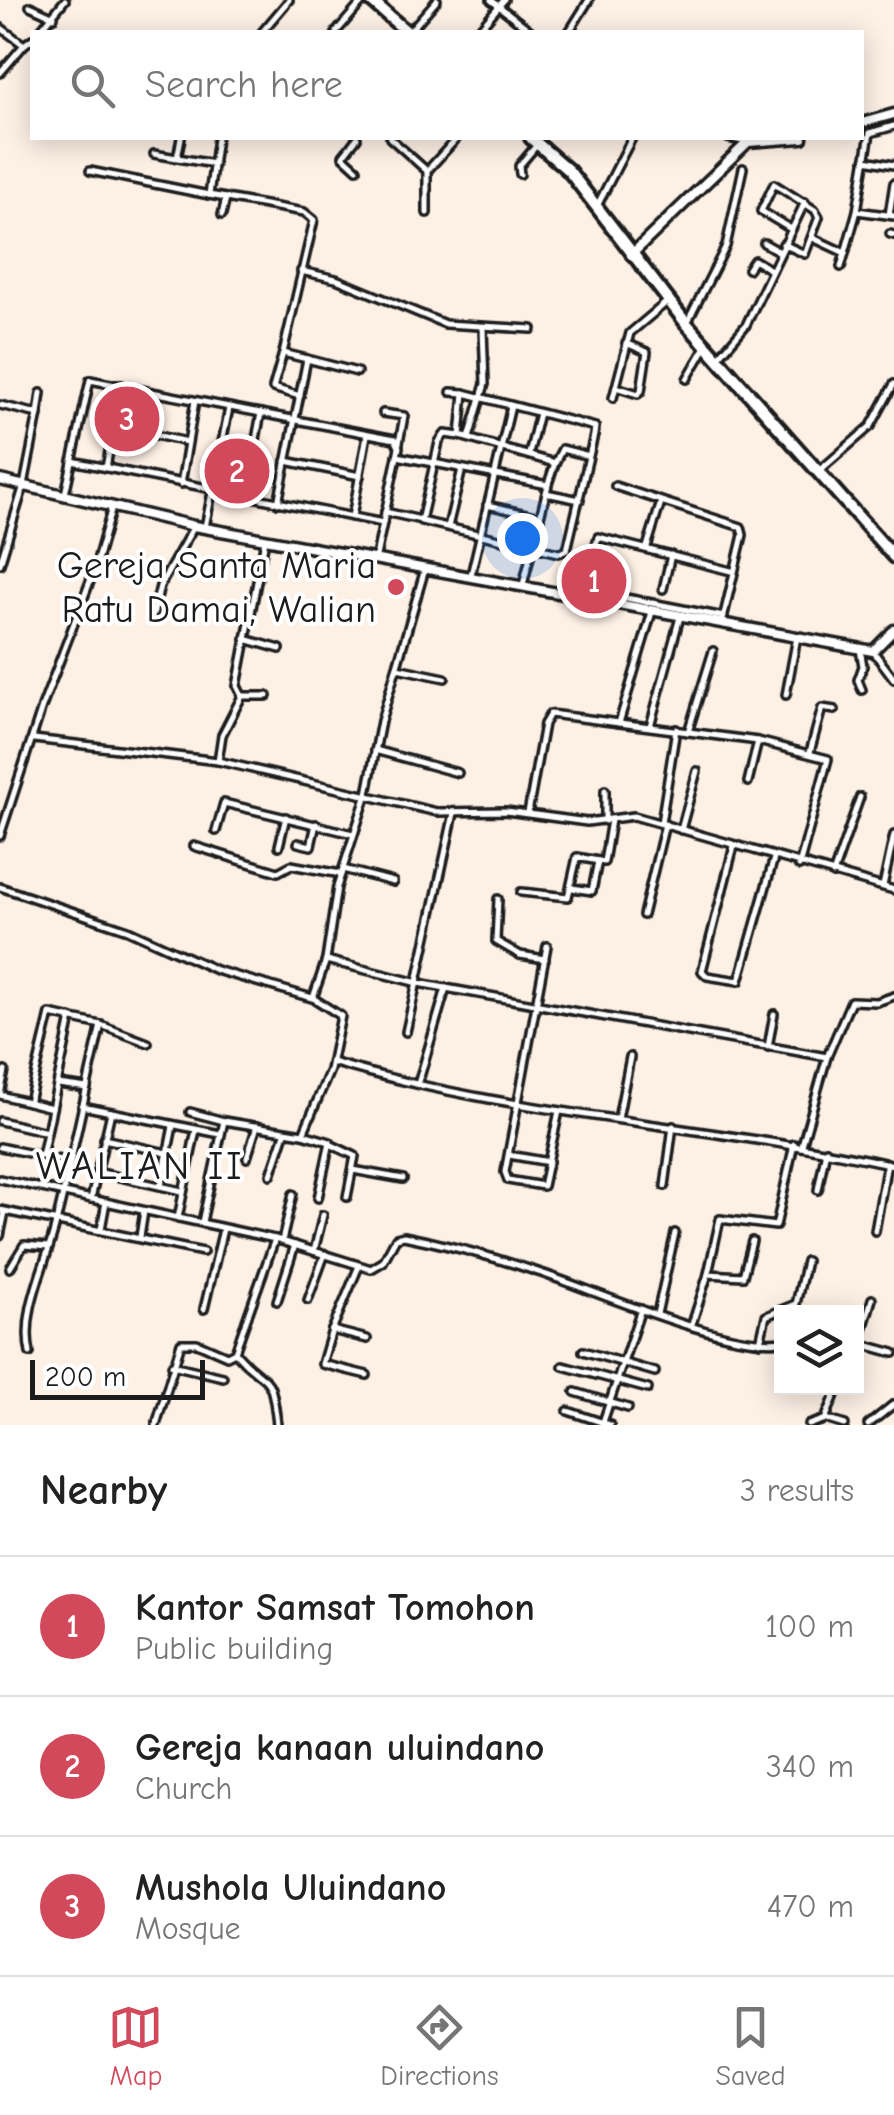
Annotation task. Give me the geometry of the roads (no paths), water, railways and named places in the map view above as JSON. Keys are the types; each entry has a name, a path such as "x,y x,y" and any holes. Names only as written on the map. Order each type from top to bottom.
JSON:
{"highway":[{"path":"367,0 405,30"},
{"path":"534,140 569,171 686,324 894,557"}],"street":[{"path":"41,30 65,0"},
{"path":"263,30 289,0"},
{"path":"338,30 367,0"},
{"path":"410,30 437,0"},
{"path":"491,0 529,30"},
{"path":"479,30 504,0"},
{"path":"571,30 589,0"},
{"path":"30,6 54,16"},
{"path":"267,25 273,30"},
{"path":"0,27 24,45"},
{"path":"0,74 30,40"},
{"path":"864,122 894,114"},
{"path":"841,267 857,211 871,132 894,126"},
{"path":"177,158 181,140"},
{"path":"209,195 217,140"},
{"path":"354,140 342,156 358,169"},
{"path":"392,140 427,171"},
{"path":"428,214 427,171 455,140"},
{"path":"520,174 519,166 534,140"},
{"path":"596,210 631,140"},
{"path":"738,140 775,140"},
{"path":"631,255 748,142"},
{"path":"154,154 214,164"},
{"path":"866,160 894,165"},
{"path":"686,324 726,246 743,168"},
{"path":"90,171 312,217 274,388 300,396"},
{"path":"764,243 803,254 819,215 778,183 765,194 762,212 791,229"},
{"path":"857,211 892,215 894,183"},
{"path":"222,215 226,198"},
{"path":"718,358 746,325 805,202"},
{"path":"812,238 845,254"},
{"path":"748,269 754,260 771,270"},
{"path":"301,271 336,279 445,324 532,329"},
{"path":"614,398 626,343 634,327 668,301"},
{"path":"469,439 486,379 483,329"},
{"path":"616,387 638,394 641,391 647,352 626,343"},
{"path":"688,379 707,346"},
{"path":"282,353 357,372"},
{"path":"278,503 307,359"},
{"path":"66,494 88,382 121,385 399,442"},
{"path":"818,472 871,426 892,394 894,384"},
{"path":"106,468 121,385"},
{"path":"385,512 565,552 580,500 593,426 481,396 451,392"},
{"path":"0,564 24,485 42,393"},
{"path":"460,436 464,393"},
{"path":"181,484 195,401"},
{"path":"0,406 38,414"},
{"path":"470,576 512,406"},
{"path":"205,528 229,408"},
{"path":"529,454 539,412"},
{"path":"245,497 261,413"},
{"path":"376,556 404,416 383,413"},
{"path":"114,426 187,442"},
{"path":"352,517 368,434"},
{"path":"421,520 442,436 460,436 555,463"},
{"path":"523,585 547,489 562,449 589,456"},
{"path":"397,456 494,476 580,500"},
{"path":"72,461 383,523"},
{"path":"286,462 360,476"},
{"path":"448,527 462,469"},
{"path":"0,480 194,526 584,594 860,648 873,651 894,679"},
{"path":"615,486 741,527 743,535 723,620"},
{"path":"647,548 661,502"},
{"path":"0,836 42,708 94,571 113,504"},
{"path":"487,505 540,517"},
{"path":"152,615 160,586 194,526"},
{"path":"584,594 598,536 732,571"},
{"path":"242,696 237,686 266,537"},
{"path":"663,589 671,554"},
{"path":"313,998 326,960 342,872 367,794 374,750 426,566"},
{"path":"584,594 652,612 723,620"},
{"path":"619,723 652,612"},
{"path":"650,726 680,617"},
{"path":"873,651 894,630"},
{"path":"786,695 797,638"},
{"path":"245,640 280,649"},
{"path":"860,648 863,663 858,680 862,690"},
{"path":"688,732 714,651"},
{"path":"397,668 446,678"},
{"path":"218,760 222,734 242,696"},
{"path":"242,696 268,696"},
{"path":"810,752 822,708 836,710"},
{"path":"528,814 547,716 758,741 824,755 828,761 799,866"},
{"path":"643,915 663,823 676,730"},
{"path":"34,739 218,760 454,813 608,820 634,816 894,890"},
{"path":"748,782 758,741"},
{"path":"374,750 458,774"},
{"path":"681,830 697,771"},
{"path":"521,892 562,899 570,888 578,856 604,860 608,820 605,790"},
{"path":"834,874 860,797"},
{"path":"216,831 224,803 354,834"},
{"path":"406,1032 454,813"},
{"path":"279,846 286,817"},
{"path":"298,844 312,846 316,824"},
{"path":"884,887 894,836"},
{"path":"194,846 278,872 291,864 393,882"},
{"path":"734,846 703,975 738,981 774,858"},
{"path":"570,888 592,892 598,861"},
{"path":"0,888 128,930 216,970 313,998 340,1016 332,1062 303,1134"},
{"path":"498,899 496,941 520,956 545,960"},
{"path":"547,946 508,1155 508,1180 540,1187 559,1110"},
{"path":"326,960 418,983 827,1058"},
{"path":"418,1084 446,988"},
{"path":"692,1324 720,1220 776,1226 827,1058 852,1001 877,1002 894,996"},
{"path":"768,1047 774,1014"},
{"path":"29,1102 47,1016 101,1025 148,1042"},
{"path":"42,1156 71,1018"},
{"path":"30,1354 28,1326 101,1025"},
{"path":"618,1119 630,1057"},
{"path":"332,1062 518,1104 798,1144 891,1164 875,1231"},
{"path":"5,1071 0,1094 52,1108"},
{"path":"58,1084 87,1088"},
{"path":"82,1106 220,1134"},
{"path":"90,1199 111,1112"},
{"path":"190,1112 224,1122 303,1134 354,1154 347,1198"},
{"path":"0,1121 47,1132"},
{"path":"202,1222 224,1122"},
{"path":"160,1186 173,1126"},
{"path":"248,1158 257,1126"},
{"path":"665,1186 673,1126"},
{"path":"178,1218 196,1130"},
{"path":"271,1175 285,1133"},
{"path":"104,1139 167,1153"},
{"path":"318,1198 330,1144"},
{"path":"0,1147 70,1162"},
{"path":"818,1190 826,1150"},
{"path":"508,1155 549,1162"},
{"path":"353,1170 403,1179"},
{"path":"97,1172 183,1191"},
{"path":"0,1179 279,1240 359,1266 378,1268 392,1242 404,1236 540,1272 692,1324 760,1342 774,1341"},
{"path":"156,1425 178,1347 186,1342 226,1356 236,1352 294,1194"},
{"path":"101,1230 106,1202"},
{"path":"0,1236 2,1211 203,1252"},
{"path":"140,1237 144,1211"},
{"path":"314,1251 323,1216"},
{"path":"204,1309 223,1229"},
{"path":"657,1314 675,1233"},
{"path":"708,1274 743,1276 752,1241"},
{"path":"10,1268 24,1245 50,1247"},
{"path":"277,1301 295,1245"},
{"path":"308,1300 325,1254"},
{"path":"760,1342 766,1316 796,1304 806,1261"},
{"path":"359,1266 322,1364 368,1376"},
{"path":"864,1324 872,1299"},
{"path":"568,1411 605,1424 641,1309"},
{"path":"332,1330 367,1340"},
{"path":"864,1345 894,1353"},
{"path":"583,1351 654,1372"},
{"path":"236,1352 266,1375 273,1387 277,1425"},
{"path":"172,1366 223,1377"},
{"path":"564,1366 648,1390"},
{"path":"575,1392 628,1408"},
{"path":"825,1418 835,1395"},
{"path":"868,1425 894,1404"},
{"path":"808,1425 825,1418 844,1425"}],"place":[{"name":"Mushola Uluindano","path":"127,419"},
{"name":"Gereja kanaan uluindano","path":"237,471"},
{"name":"Kantor Samsat Tomohon","path":"594,581"},
{"name":"Gereja Santa Maria Ratu Damai, Walian","path":"396,587"}],"district":[{"name":"WALIAN II","path":"140,1165"}]}
